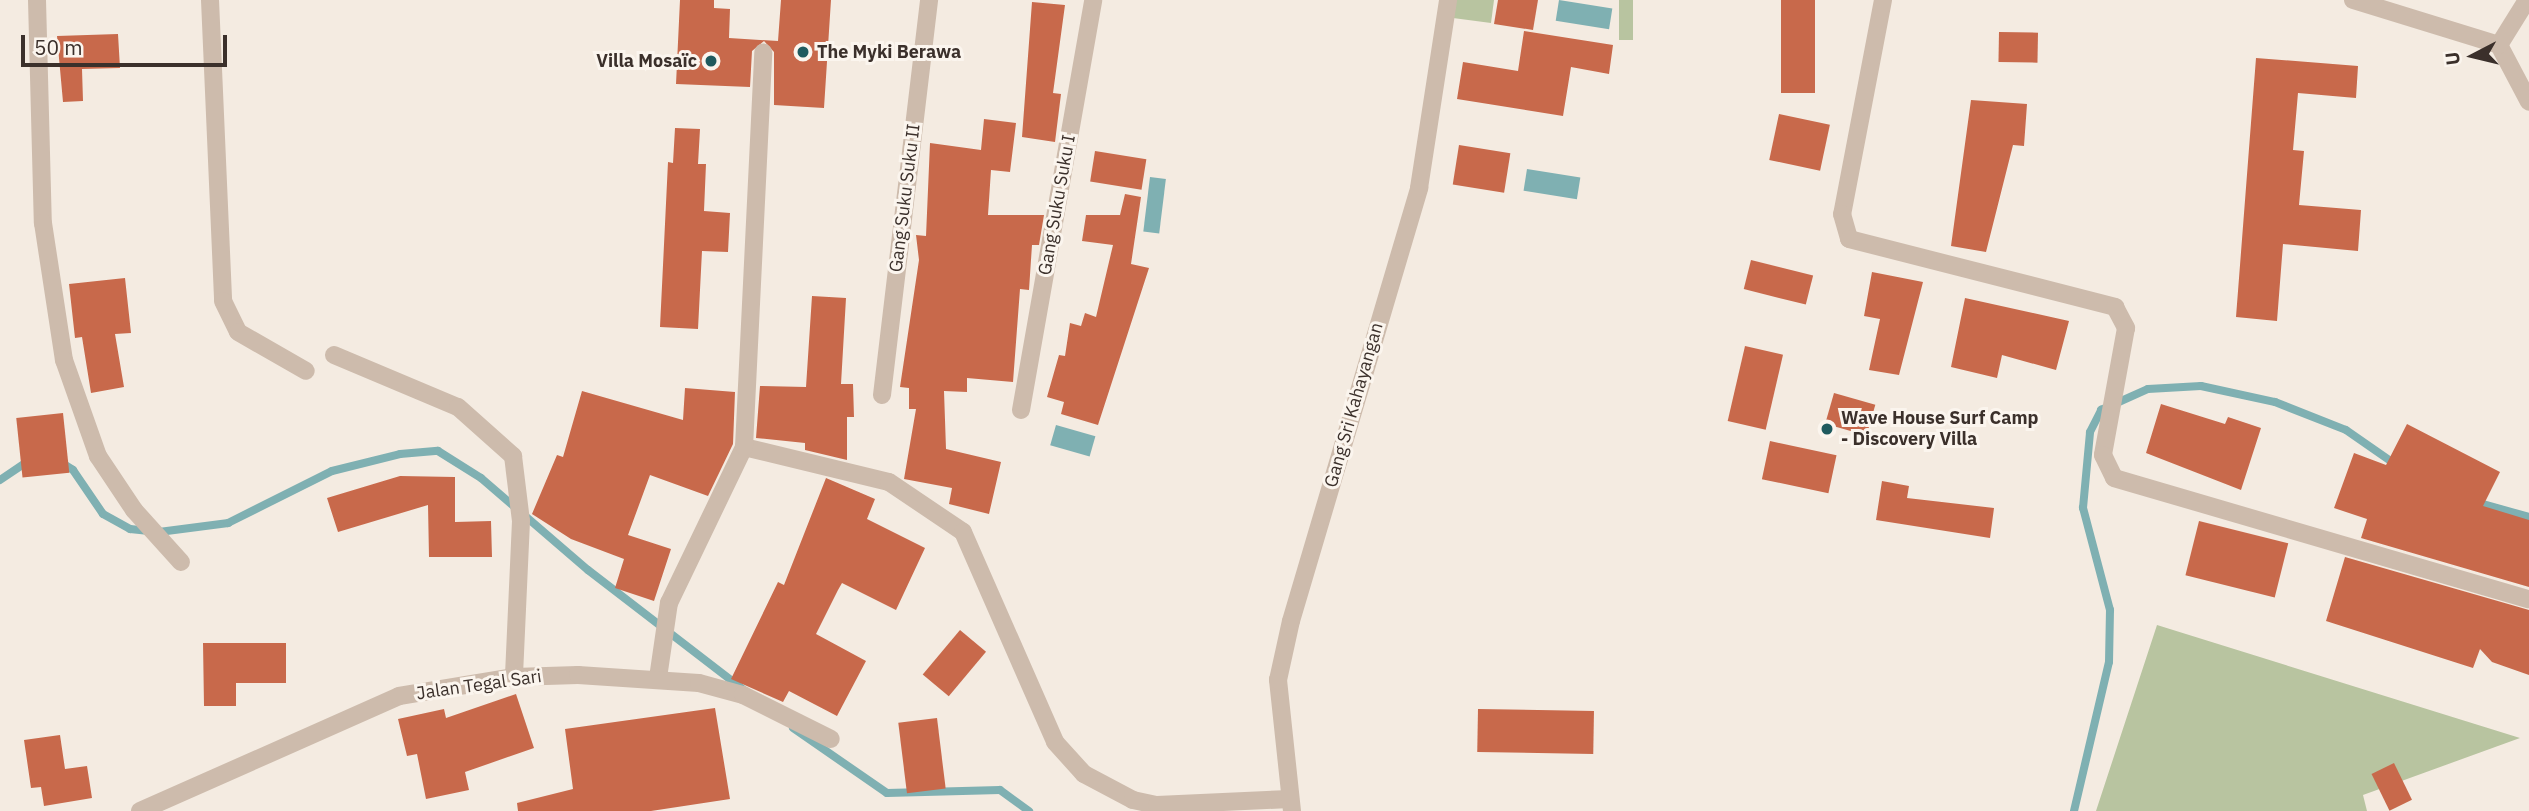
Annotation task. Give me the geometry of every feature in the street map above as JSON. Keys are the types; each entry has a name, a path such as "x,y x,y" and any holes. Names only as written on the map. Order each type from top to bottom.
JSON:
{"street":[{"path":"37,0 43,223 54,313 64,360 98,456 147,524 181,562"},
{"path":"210,0 223,301 238,332 306,371"},
{"name":"Gang Suku Suku II","path":"882,396 929,0"},
{"name":"Gang Suku Suku I","path":"1021,410 1093,0"},
{"name":"Gang Sri Kahayangan","path":"1291,805 1278,680 1291,621 1419,188 1448,0"},
{"path":"1883,0 1842,214 1849,239 2115,307 2126,328 2103,455 2114,478 2529,599"},
{"path":"2353,0 2499,45 2529,102"},
{"path":"2499,45 2527,0"},
{"path":"658,678 669,603 744,447 762,52"},
{"path":"334,355 458,407 513,456 522,521 514,677"},
{"path":"744,447 889,482 963,532 1055,742 1093,779 1133,800 1157,806 1291,805"},
{"name":"Jalan Tegal Sari","path":"140,811 399,696 514,677 658,678 743,695 831,739"}],"green space":[{"path":"1456,0 1494,0 1491,23 1453,18"},
{"path":"1619,0 1633,0 1633,40 1619,40"},
{"path":"2157,625 2520,738 2363,795 2367,811 2096,811"}],"water":[{"path":"1559,0 1612,8 1609,29 1556,21"},
{"path":"1527,169 1580,177 1577,199 1524,191"},
{"path":"1150,177 1166,179 1159,234 1143,232"},
{"path":"1056,425 1095,436 1090,456 1050,445"}],"building":[{"path":"680,0 714,0 714,8 730,9 729,38 778,41 781,0 831,0 824,108 774,105 774,52 764,41 752,51 750,87 676,84"},
{"path":"1498,0 1538,0 1533,30 1494,24"},
{"path":"1781,0 1815,0 1815,93 1781,93"},
{"path":"1032,2 1065,5 1053,93 1061,94 1055,142 1022,137"},
{"path":"1524,31 1613,45 1609,74 1571,67 1563,116 1457,99 1463,62 1518,71"},
{"path":"1999,32 2038,33 2037,63 1998,62"},
{"path":"118,34 120,68 82,69 83,101 63,102 57,36"},
{"path":"2256,58 2358,66 2356,98 2298,93 2293,150 2304,151 2299,205 2361,210 2358,251 2283,244 2277,321 2236,317"},
{"path":"1971,100 2027,104 2024,146 2013,145 1986,252 1951,246"},
{"path":"1779,114 1830,125 1820,171 1769,160"},
{"path":"984,119 1016,123 1010,172 991,170 988,215 1044,215 1039,245 1032,245 1029,290 1020,289 1013,382 967,378 967,392 944,391 946,449 1001,462 989,514 949,504 952,488 904,479 916,409 909,409 909,388 900,387 919,260 916,235 926,236 930,143 981,150"},
{"path":"675,128 700,129 698,164 706,164 704,211 730,213 728,252 702,251 698,329 660,327 668,162 673,163"},
{"path":"1459,145 1510,153 1504,193 1453,185"},
{"path":"1095,151 1146,159 1142,190 1090,182"},
{"path":"1125,194 1141,197 1131,264 1149,268 1098,425 1061,414 1064,402 1047,397 1059,355 1065,356 1070,323 1081,326 1085,313 1096,317 1113,245 1082,241 1086,215 1120,215"},
{"path":"1751,260 1813,275 1806,305 1744,289"},
{"path":"1872,272 1923,282 1899,375 1869,370 1880,319 1864,316"},
{"path":"125,278 131,333 115,334 124,387 91,393 82,337 75,338 69,284"},
{"path":"812,296 846,298 841,384 853,384 854,417 847,417 847,460 805,450 805,443 756,438 760,386 806,387"},
{"path":"1965,298 2069,321 2056,370 2002,355 1997,378 1951,367"},
{"path":"1745,346 1783,355 1766,430 1728,421"},
{"path":"685,388 735,392 733,444 708,496 650,475 628,535 671,549 654,601 615,588 624,559 571,539 532,514 557,455 563,457 582,391 683,420"},
{"path":"1834,393 1875,405 1867,436 1825,424"},
{"path":"2161,404 2225,424 2228,417 2261,428 2241,490 2146,453"},
{"path":"63,413 69,473 23,478 16,418"},
{"path":"2407,424 2500,472 2483,506 2529,520 2529,587 2361,538 2367,519 2334,508 2354,453 2386,465"},
{"path":"1770,441 1837,455 1828,493 1762,479"},
{"path":"400,476 455,477 455,522 491,521 492,557 429,557 428,505 338,532 327,498"},
{"path":"826,478 875,499 867,519 925,548 896,610 842,583 838,590 816,634 866,661 837,716 789,691 783,702 731,679 778,582 784,585"},
{"path":"1882,481 1909,486 1907,498 1994,508 1990,538 1876,520"},
{"path":"2199,521 2288,543 2275,598 2185,575"},
{"path":"2345,557 2529,610 2529,675 2492,662 2480,649 2473,668 2326,621"},
{"path":"960,630 986,652 949,696 923,674"},
{"path":"203,643 286,643 286,683 236,683 236,706 204,706"},
{"path":"516,694 534,748 465,772 469,790 426,799 417,754 407,756 398,719 444,709 446,718"},
{"path":"715,708 730,799 651,811 518,811 517,803 573,789 565,729"},
{"path":"1478,709 1594,711 1593,754 1477,752"},
{"path":"937,718 946,788 907,793 898,723"},
{"path":"60,735 65,769 87,766 92,798 44,806 41,787 31,788 24,740"},
{"path":"2394,763 2412,800 2390,811 2372,774"}],"waterway":[{"path":"2074,811 2109,662 2110,610 2083,508 2090,432 2101,410 2148,389 2201,386 2275,402 2346,430 2395,464"},
{"path":"62,463 73,470 103,514 130,529 159,532 228,523 332,471 400,454 438,451 481,478 588,570 744,690"},
{"path":"0,480 27,462"},
{"path":"2476,502 2529,517"},
{"path":"793,728 887,793 1000,790 1029,811"}],"place":[{"name":"The Myki Berawa","path":"803,52"},
{"name":"Villa Mosaïc","path":"711,61"},
{"name":"Wave House Surf Camp - Discovery Villa","path":"1827,429"}]}
